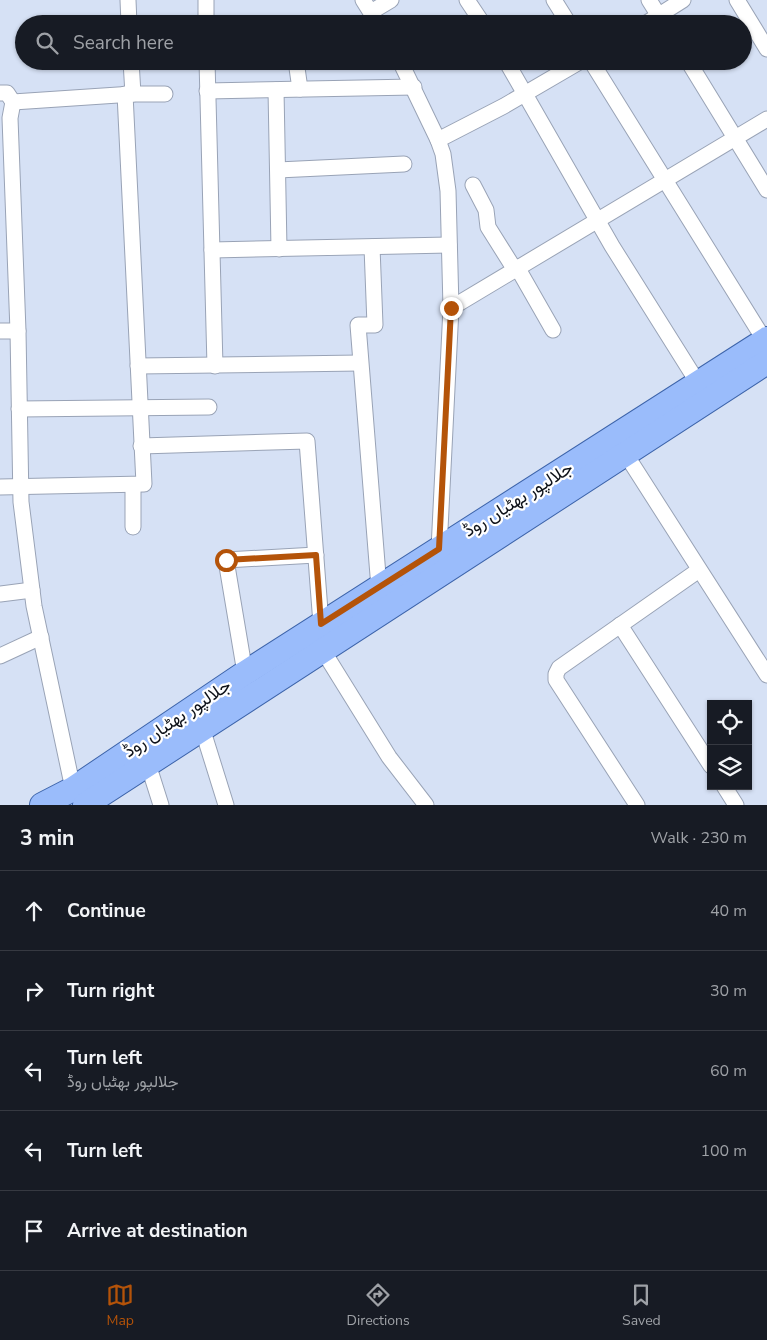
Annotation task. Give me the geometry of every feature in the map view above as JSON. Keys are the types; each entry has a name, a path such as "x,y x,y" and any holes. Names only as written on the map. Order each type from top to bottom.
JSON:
{"main road":[{"name":"جلالپور بھٹیاں روڈ","path":"79,797 245,673 698,383 766,347"},
{"name":"جلالپور بھٹیاں روڈ","path":"42,805 79,797 108,798 148,764 625,453 766,347"}],"street":[{"path":"128,0 129,15"},
{"path":"206,0 206,15"},
{"path":"371,12 391,0"},
{"path":"467,0 477,15"},
{"path":"554,0 563,15"},
{"path":"649,0 658,15"},
{"path":"666,15 683,0"},
{"path":"737,0 746,15"},
{"path":"752,24 767,49"},
{"path":"0,487 144,484 141,446 129,94 130,70"},
{"path":"207,70 215,366"},
{"path":"297,70 300,89"},
{"path":"405,70 414,86 443,154 448,191 451,308 439,549"},
{"path":"511,70 598,221 698,383"},
{"path":"438,140 566,70"},
{"path":"597,70 766,347"},
{"path":"694,70 767,190"},
{"path":"207,91 414,86"},
{"path":"276,90 279,249"},
{"path":"0,93 7,93 13,102 6,153 18,331 20,487 32,590 41,637 79,797"},
{"path":"13,102 129,94 165,94"},
{"path":"451,308 737,139 767,119"},
{"path":"278,170 404,164"},
{"path":"473,185 486,210 488,227 553,330"},
{"path":"212,250 449,245"},
{"path":"372,247 375,325 358,325 379,588"},
{"path":"0,331 18,331"},
{"path":"138,366 360,363"},
{"path":"19,409 209,407"},
{"path":"141,446 306,441 321,624"},
{"path":"625,453 767,675"},
{"path":"132,485 133,527"},
{"path":"245,673 226,560 316,555"},
{"path":"637,805 556,680 556,674 559,668 699,570"},
{"path":"0,594 32,590"},
{"path":"620,625 707,760"},
{"path":"0,656 41,637"},
{"path":"322,650 389,757 426,805"},
{"path":"202,728 226,805"},
{"path":"148,764 161,805"},
{"path":"727,790 736,805"}],"route":[{"path":"226,560 316,555 321,624 439,549 451,308"}]}
